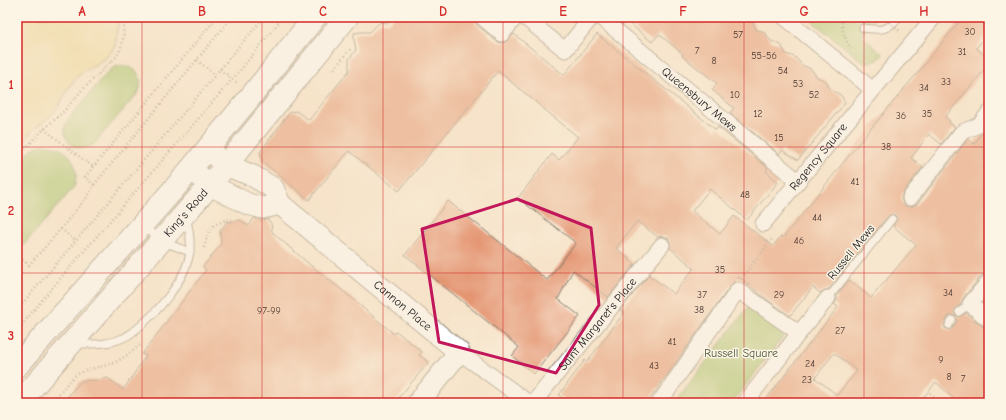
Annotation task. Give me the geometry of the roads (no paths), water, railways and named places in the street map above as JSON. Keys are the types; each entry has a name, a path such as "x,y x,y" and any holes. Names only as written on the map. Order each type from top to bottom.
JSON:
{"main road":[{"name":"King's Road","path":"17,366 191,169 315,17"},
{"name":"King's Road","path":"19,403 210,185 347,17"}],"street":[{"path":"482,17 502,34 516,17"},
{"path":"524,17 565,50 592,17"},
{"name":"Queensbury Mews","path":"600,17 798,181"},
{"path":"784,17 873,90"},
{"name":"Regency Square","path":"763,224 934,17"},
{"path":"910,198 962,132 979,125 989,113"},
{"name":"Cannon Place","path":"207,149 226,165 253,176 273,188 280,204 459,352 529,403"},
{"path":"191,169 210,185 248,204 263,208 280,204"},
{"name":"Saint Margaret's Place","path":"533,403 662,245"},
{"path":"989,281 965,308 989,320"},
{"path":"659,403 738,290 799,333"},
{"path":"748,402 799,333 828,298"},
{"path":"418,403 459,352"}],"lane":[{"path":"863,28 876,30 884,29 893,24 899,17"},
{"path":"72,344 108,343 124,338 144,323 161,305 175,286 186,267 190,252 190,235 186,213"},
{"name":"Russell Mews","path":"828,298 892,219"},
{"path":"142,224 161,241 190,252"}],"park label":[{"name":"Russell Square","path":"741,353"}]}
